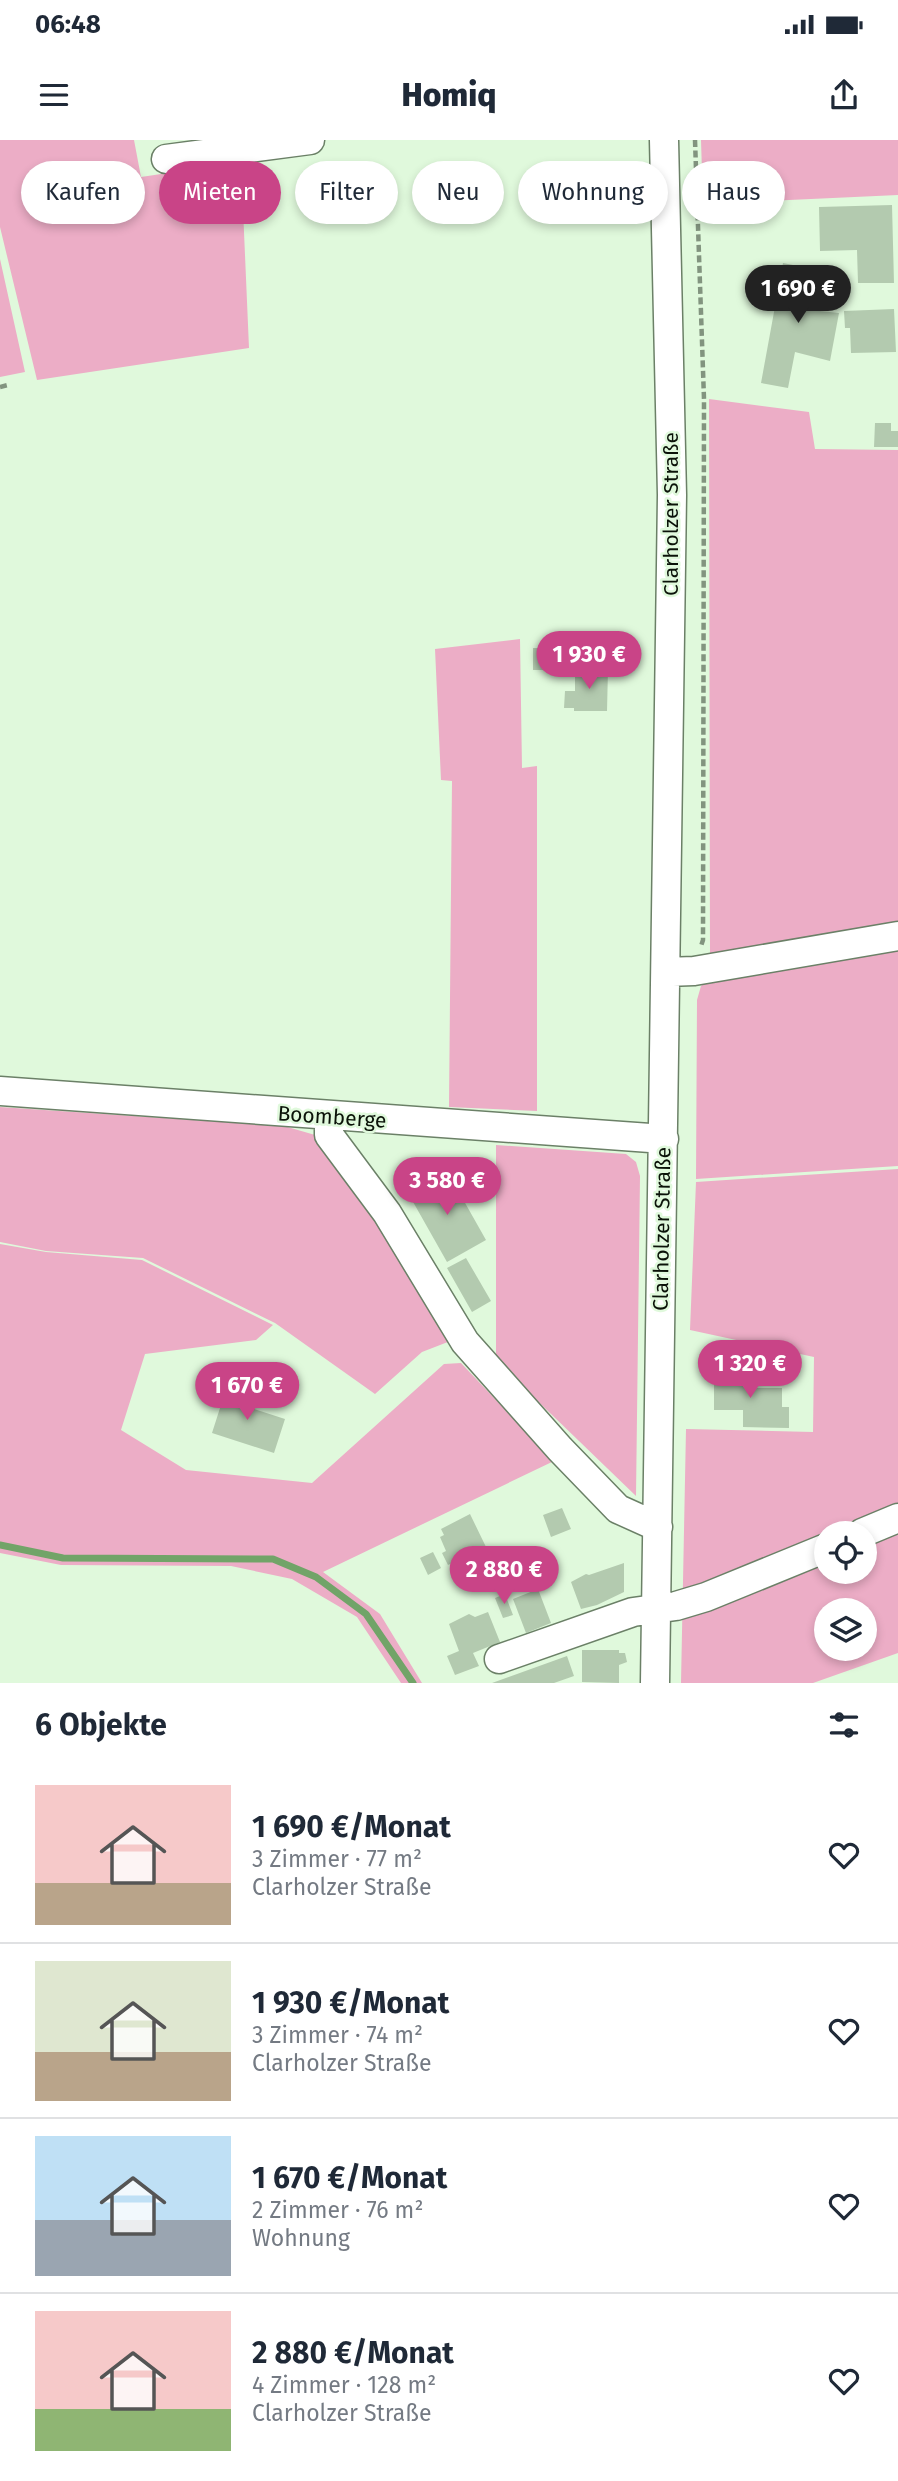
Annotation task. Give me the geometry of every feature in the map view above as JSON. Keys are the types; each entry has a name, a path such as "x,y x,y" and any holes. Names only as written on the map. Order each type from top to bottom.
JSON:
{"street":[{"path":"166,159 310,140"},
{"name":"Clarholzer Straße","path":"655,1683 672,495 664,140"},
{"path":"666,972 694,971 898,936"},
{"name":"Boomberge","path":"0,1091 329,1117 664,1139"},
{"path":"329,1117 330,1135 387,1213 465,1342 560,1449 618,1509 658,1527"},
{"path":"877,1527 898,1518"},
{"path":"499,1659 633,1612 706,1597 814,1553"}],"path":[{"path":"0,387 8,385"}],"shaded area":[{"path":"0,140 134,140 138,161 21,161 21,224 145,224 145,176 159,174 159,224 244,224 249,348 37,380 0,227"},
{"path":"701,140 898,140 898,195 785,200 785,161 702,161"},
{"path":"0,259 25,372 0,377"},
{"path":"709,399 809,412 815,449 898,450 898,930 710,956"},
{"path":"520,639 522,768 537,766 537,1111 449,1107 452,781 441,780 435,649"},
{"path":"898,942 898,1166 696,1179 697,1000 701,986 717,974"},
{"path":"0,1107 284,1126 322,1137 453,1340 422,1352 375,1394 275,1323 143,1258 46,1251 0,1242"},
{"path":"496,1145 626,1154 636,1162 640,1176 636,1496 496,1361"},
{"path":"898,1169 898,1653 877,1660 877,1598 814,1598 814,1661 875,1661 813,1683 681,1683 686,1429 813,1432 814,1357 690,1330 696,1182"},
{"path":"0,1244 46,1252 142,1260 273,1325 256,1340 145,1354 121,1430 186,1470 312,1483 444,1364 461,1363 554,1461 323,1572 380,1614 422,1683 401,1683 357,1617 292,1579 231,1566 61,1565 0,1553"}],"building":[{"path":"892,205 894,283 858,283 857,250 820,251 819,207"},
{"path":"783,263 818,270 817,276 827,278 823,298 813,296 810,310 839,313 830,361 795,352 788,388 761,383"},
{"path":"894,309 896,352 851,353 850,328 845,328 844,311"},
{"path":"875,423 891,423 891,431 898,431 898,447 874,447"},
{"path":"533,648 564,648 564,670 533,670"},
{"path":"575,669 608,669 607,711 574,711 574,708 564,708 565,691 575,691"},
{"path":"447,1171 486,1240 447,1262 408,1193"},
{"path":"466,1258 491,1301 472,1312 447,1268"},
{"path":"763,1358 782,1358 782,1373 763,1373"},
{"path":"714,1369 749,1369 749,1388 782,1388 782,1407 789,1407 789,1428 743,1427 743,1410 714,1410"},
{"path":"228,1383 250,1391 245,1406 285,1419 274,1453 212,1433"},
{"path":"562,1508 571,1529 551,1537 543,1515"},
{"path":"470,1514 486,1547 448,1565 442,1553 446,1551 440,1537 444,1535 441,1529"},
{"path":"433,1552 441,1568 428,1575 420,1558"},
{"path":"624,1563 624,1592 597,1605 581,1609 571,1582 586,1574"},
{"path":"538,1589 551,1623 526,1633 513,1599"},
{"path":"505,1594 513,1615 503,1618 495,1598"},
{"path":"488,1612 500,1642 473,1653 479,1666 455,1675 447,1656 459,1651 449,1624 469,1614 475,1617"},
{"path":"582,1650 619,1650 619,1653 625,1653 627,1662 619,1665 619,1683 582,1682"},
{"path":"567,1656 574,1676 554,1683 492,1683"}],"waterway":[{"path":"0,1545 63,1558 273,1559 316,1577 366,1614 413,1683"}]}
